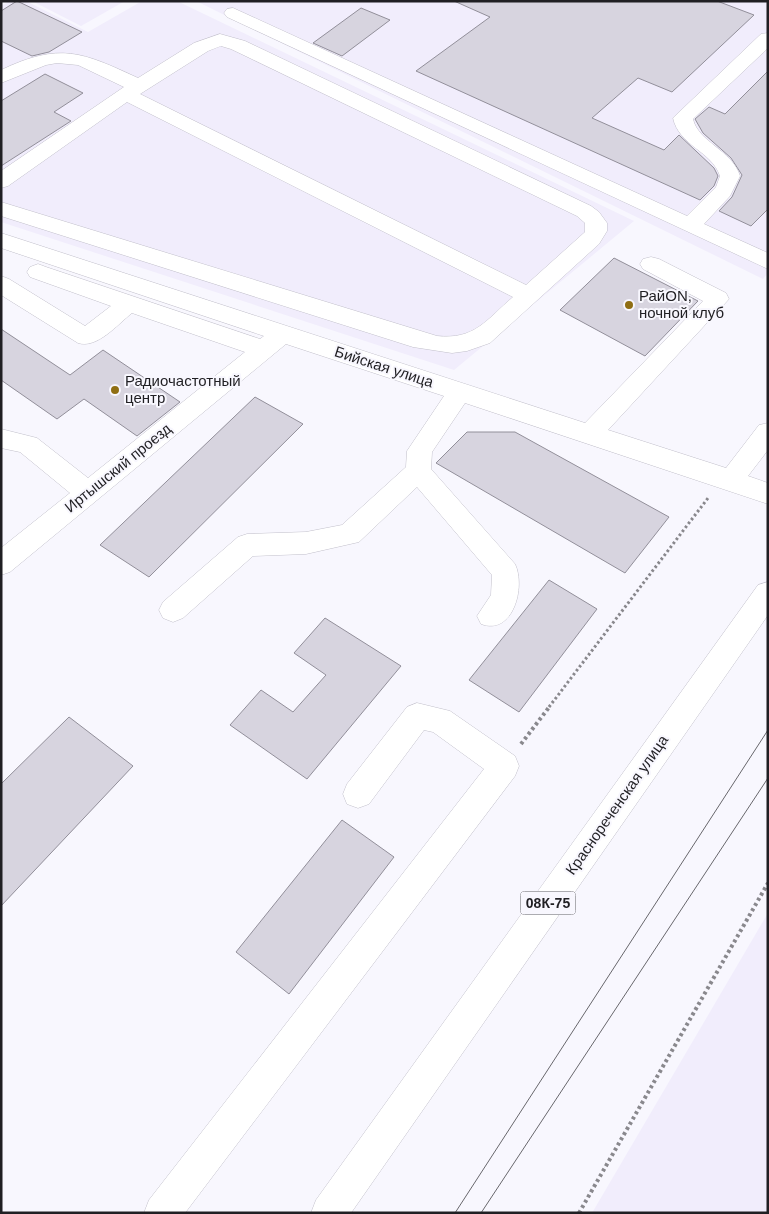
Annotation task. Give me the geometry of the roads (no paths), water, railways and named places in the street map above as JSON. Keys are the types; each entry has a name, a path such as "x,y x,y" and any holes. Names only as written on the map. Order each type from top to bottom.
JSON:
{"street":[{"path":"233,13 768,262"},
{"path":"690,226 728,185 730,174 725,164 685,127 683,118 768,38"},
{"path":"1,181 132,90 201,47 220,40 230,41 584,211 594,218 598,224 597,233 482,337 471,343 455,346 437,345 1,209"},
{"path":"1,77 27,63 49,56 78,58 132,90 528,295"},
{"name":"Бийская улица","path":"1,240 272,342 460,392 768,494"},
{"path":"1,259 124,308"},
{"path":"589,434 718,299 651,264"},
{"path":"1,271 124,308 272,342"},
{"path":"1,284 86,338 124,308"},
{"name":"Иртышский проезд","path":"1,564 272,342"},
{"path":"173,610 248,544 306,544 350,534 418,471 420,452 460,392"},
{"path":"727,479 768,432"},
{"path":"1,438 28,445 88,493"},
{"path":"418,471 505,572 505,598 492,616"},
{"name":"Краснореченская улица","path":"329,1213 768,593"},
{"path":"162,1213 504,766 440,720 417,716 358,794"}],"tram line":[{"path":"455,1213 768,730"},
{"path":"481,1213 768,778"}],"place":[{"name":"РайON, ночной клуб","path":"629,305"},
{"name":"Радиочастотный центр","path":"115,390"}]}
